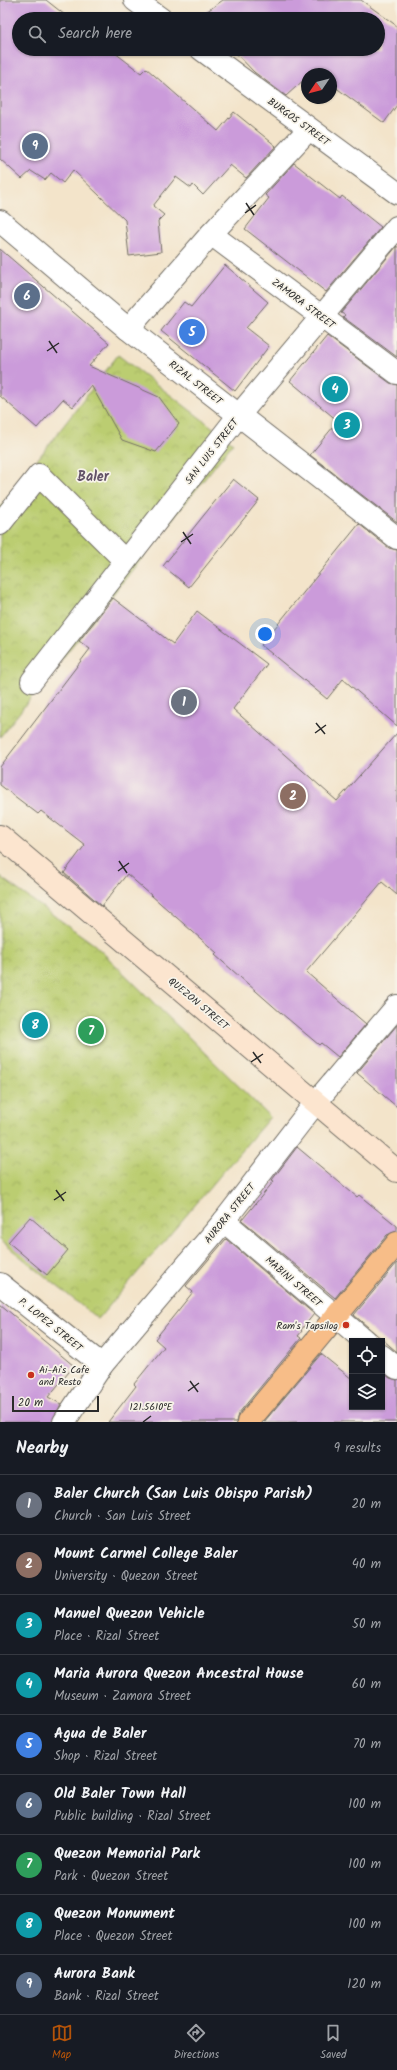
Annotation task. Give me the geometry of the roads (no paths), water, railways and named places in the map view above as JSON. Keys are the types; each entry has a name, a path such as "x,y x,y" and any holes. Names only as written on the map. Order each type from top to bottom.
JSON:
{"main road":[{"path":"248,1422 397,1243"}],"street":[{"path":"135,0 151,12"},
{"name":"BURGOS STREET","path":"210,56 397,193"},
{"path":"128,329 211,234 309,129"},
{"name":"RIZAL STREET","path":"0,221 128,329 397,538"},
{"name":"SAN LUIS STREET","path":"32,681 239,415 397,227"},
{"name":"ZAMORA STREET","path":"211,234 397,373"},
{"path":"0,524 39,476 125,561"},
{"name":"QUEZON STREET","path":"0,836 397,1171"},
{"name":"AURORA STREET","path":"64,1422 102,1365 224,1221 316,1102 397,1006"},
{"name":"MABINI STREET","path":"224,1221 361,1338"},
{"name":"P. LOPEZ STREET","path":"0,1284 102,1365"},
{"path":"385,1358 397,1368"}],"place":[{"name":"Aurora Bank","path":"35,146"},
{"name":"Old Baler Town Hall","path":"27,296"},
{"name":"Agua de Baler","path":"192,332"},
{"name":"Maria Aurora Quezon Ancestral House","path":"335,389"},
{"name":"Manuel Quezon Vehicle","path":"347,425"},
{"name":"Baler Church (San Luis Obispo Parish)","path":"184,702"},
{"name":"Mount Carmel College Baler","path":"293,796"},
{"name":"Quezon Monument","path":"35,1025"},
{"name":"Quezon Memorial Park","path":"91,1031"},
{"name":"Ram's Tapsilog","path":"346,1325"},
{"name":"Ai-Ai's Cafe and Resto","path":"31,1375"}],"district":[{"name":"Baler","path":"93,476"}]}
